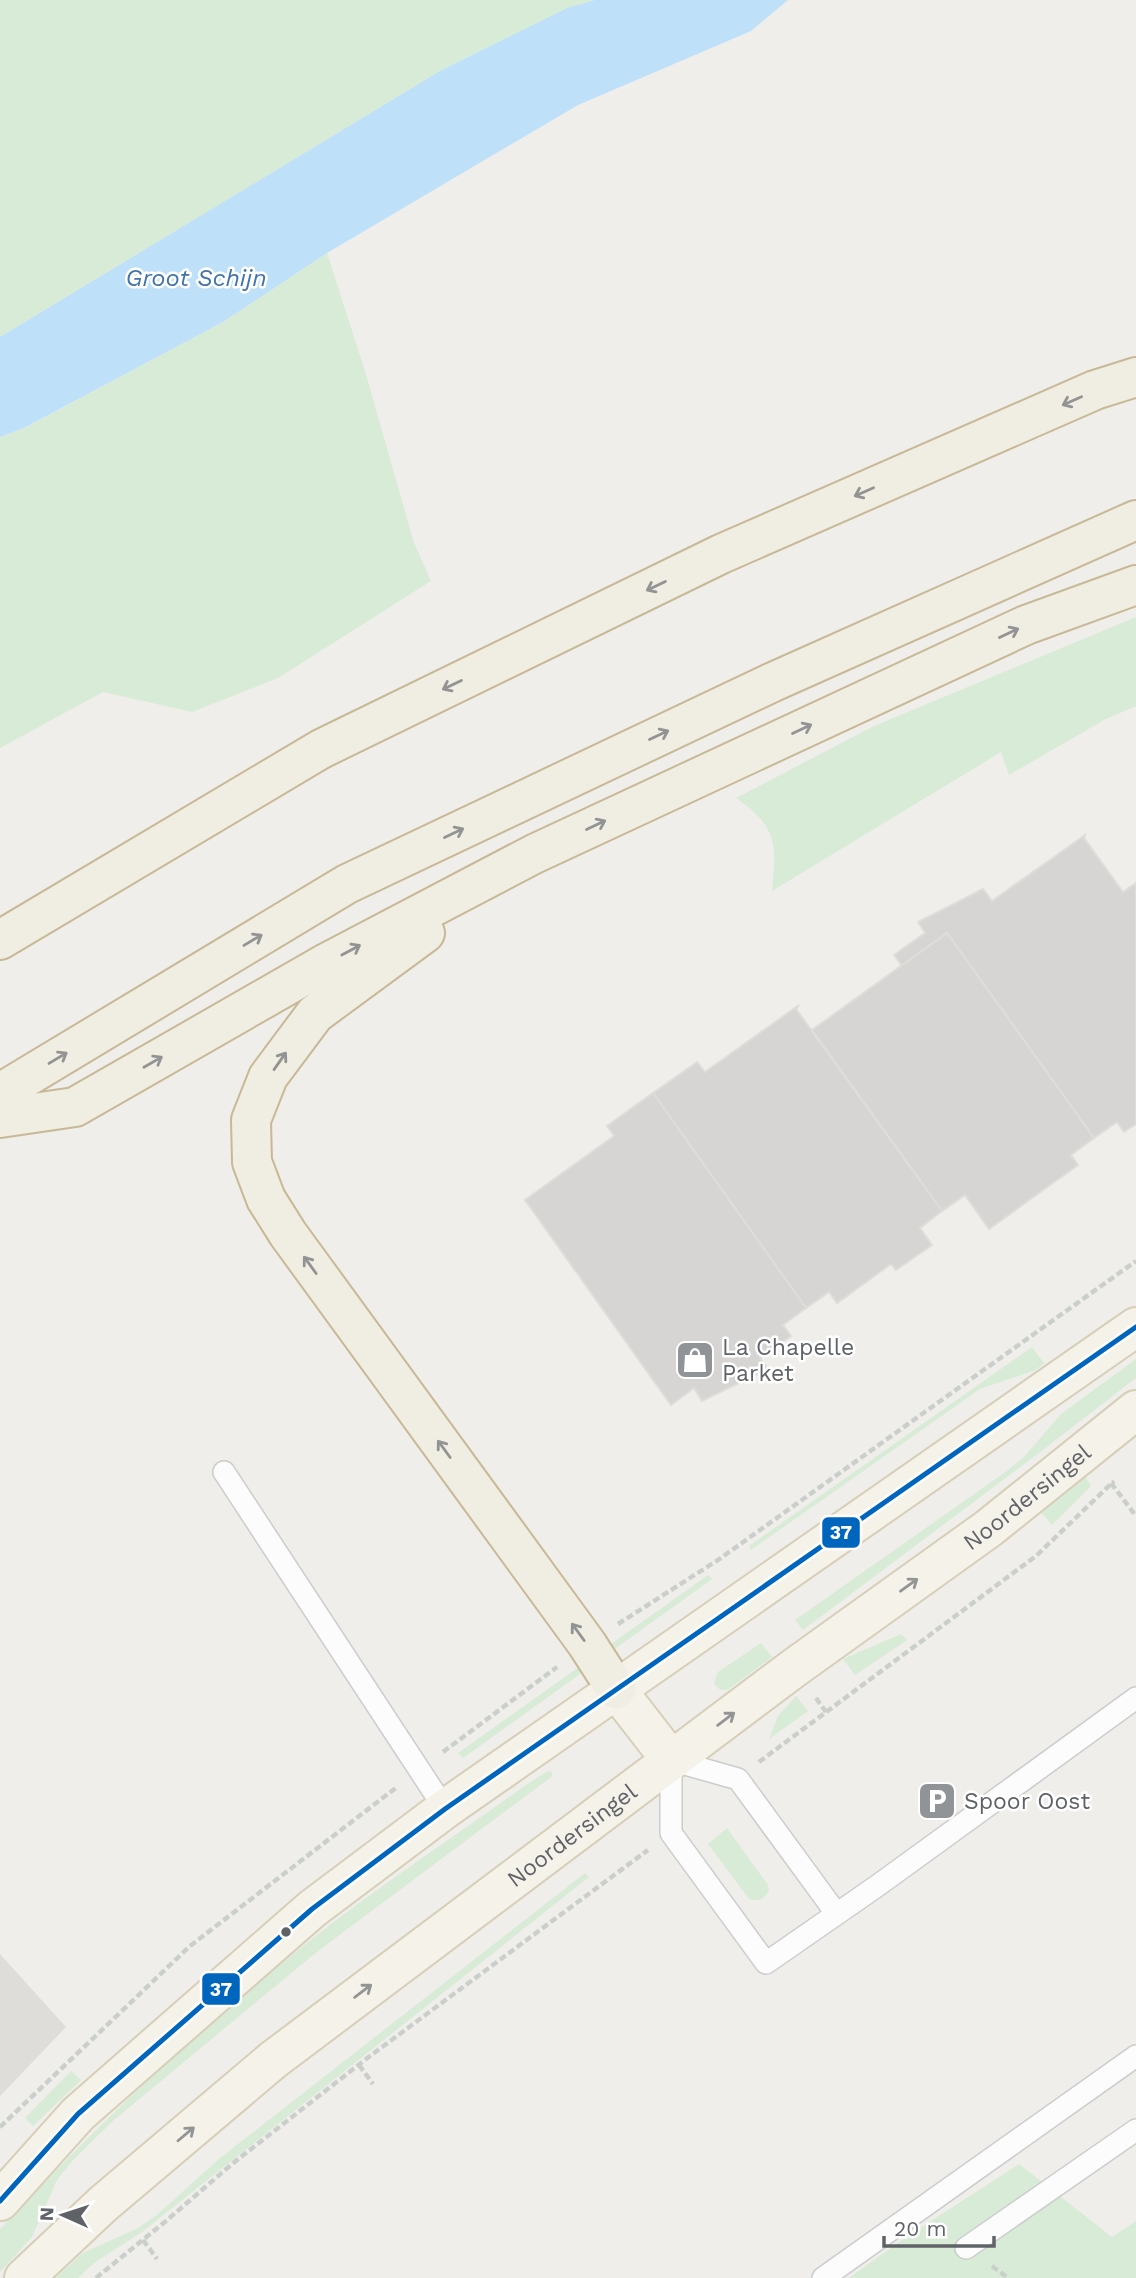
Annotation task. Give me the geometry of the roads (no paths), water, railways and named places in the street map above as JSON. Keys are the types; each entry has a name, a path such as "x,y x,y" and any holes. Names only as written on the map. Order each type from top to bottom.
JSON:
{"highway":[{"path":"2,939 321,749 722,554 1095,390 1136,377"},
{"path":"0,1093 347,884 773,682 1136,520"},
{"path":"0,1118 75,1107 328,962 534,854 1026,625 1136,584"},
{"path":"534,854 315,1014 268,1077 251,1120 252,1162 266,1199 288,1234 587,1644 616,1689"}],"main road":[{"path":"0,2201 78,2114 312,1909 445,1809 1136,1327"},
{"name":"Noordersingel","path":"24,2278 103,2204 272,2060 794,1668 989,1528 1136,1410"},
{"path":"616,1689 671,1760"}],"lane":[{"path":"224,1472 445,1809"},
{"path":"836,1913 738,1779 671,1760 671,1832 766,1963 877,1886 1136,1698"},
{"path":"822,2278 1136,2056"},
{"path":"966,2248 1136,2130"}],"water":[{"name":"Groot Schijn","path":"595,0 788,0 751,31 578,105 327,253 223,322 24,428 0,437 0,337 440,71 567,8"}],"place":[{"name":"La Chapelle Parket","path":"695,1360"},
{"name":"Spoor Oost","path":"937,1801"}]}
